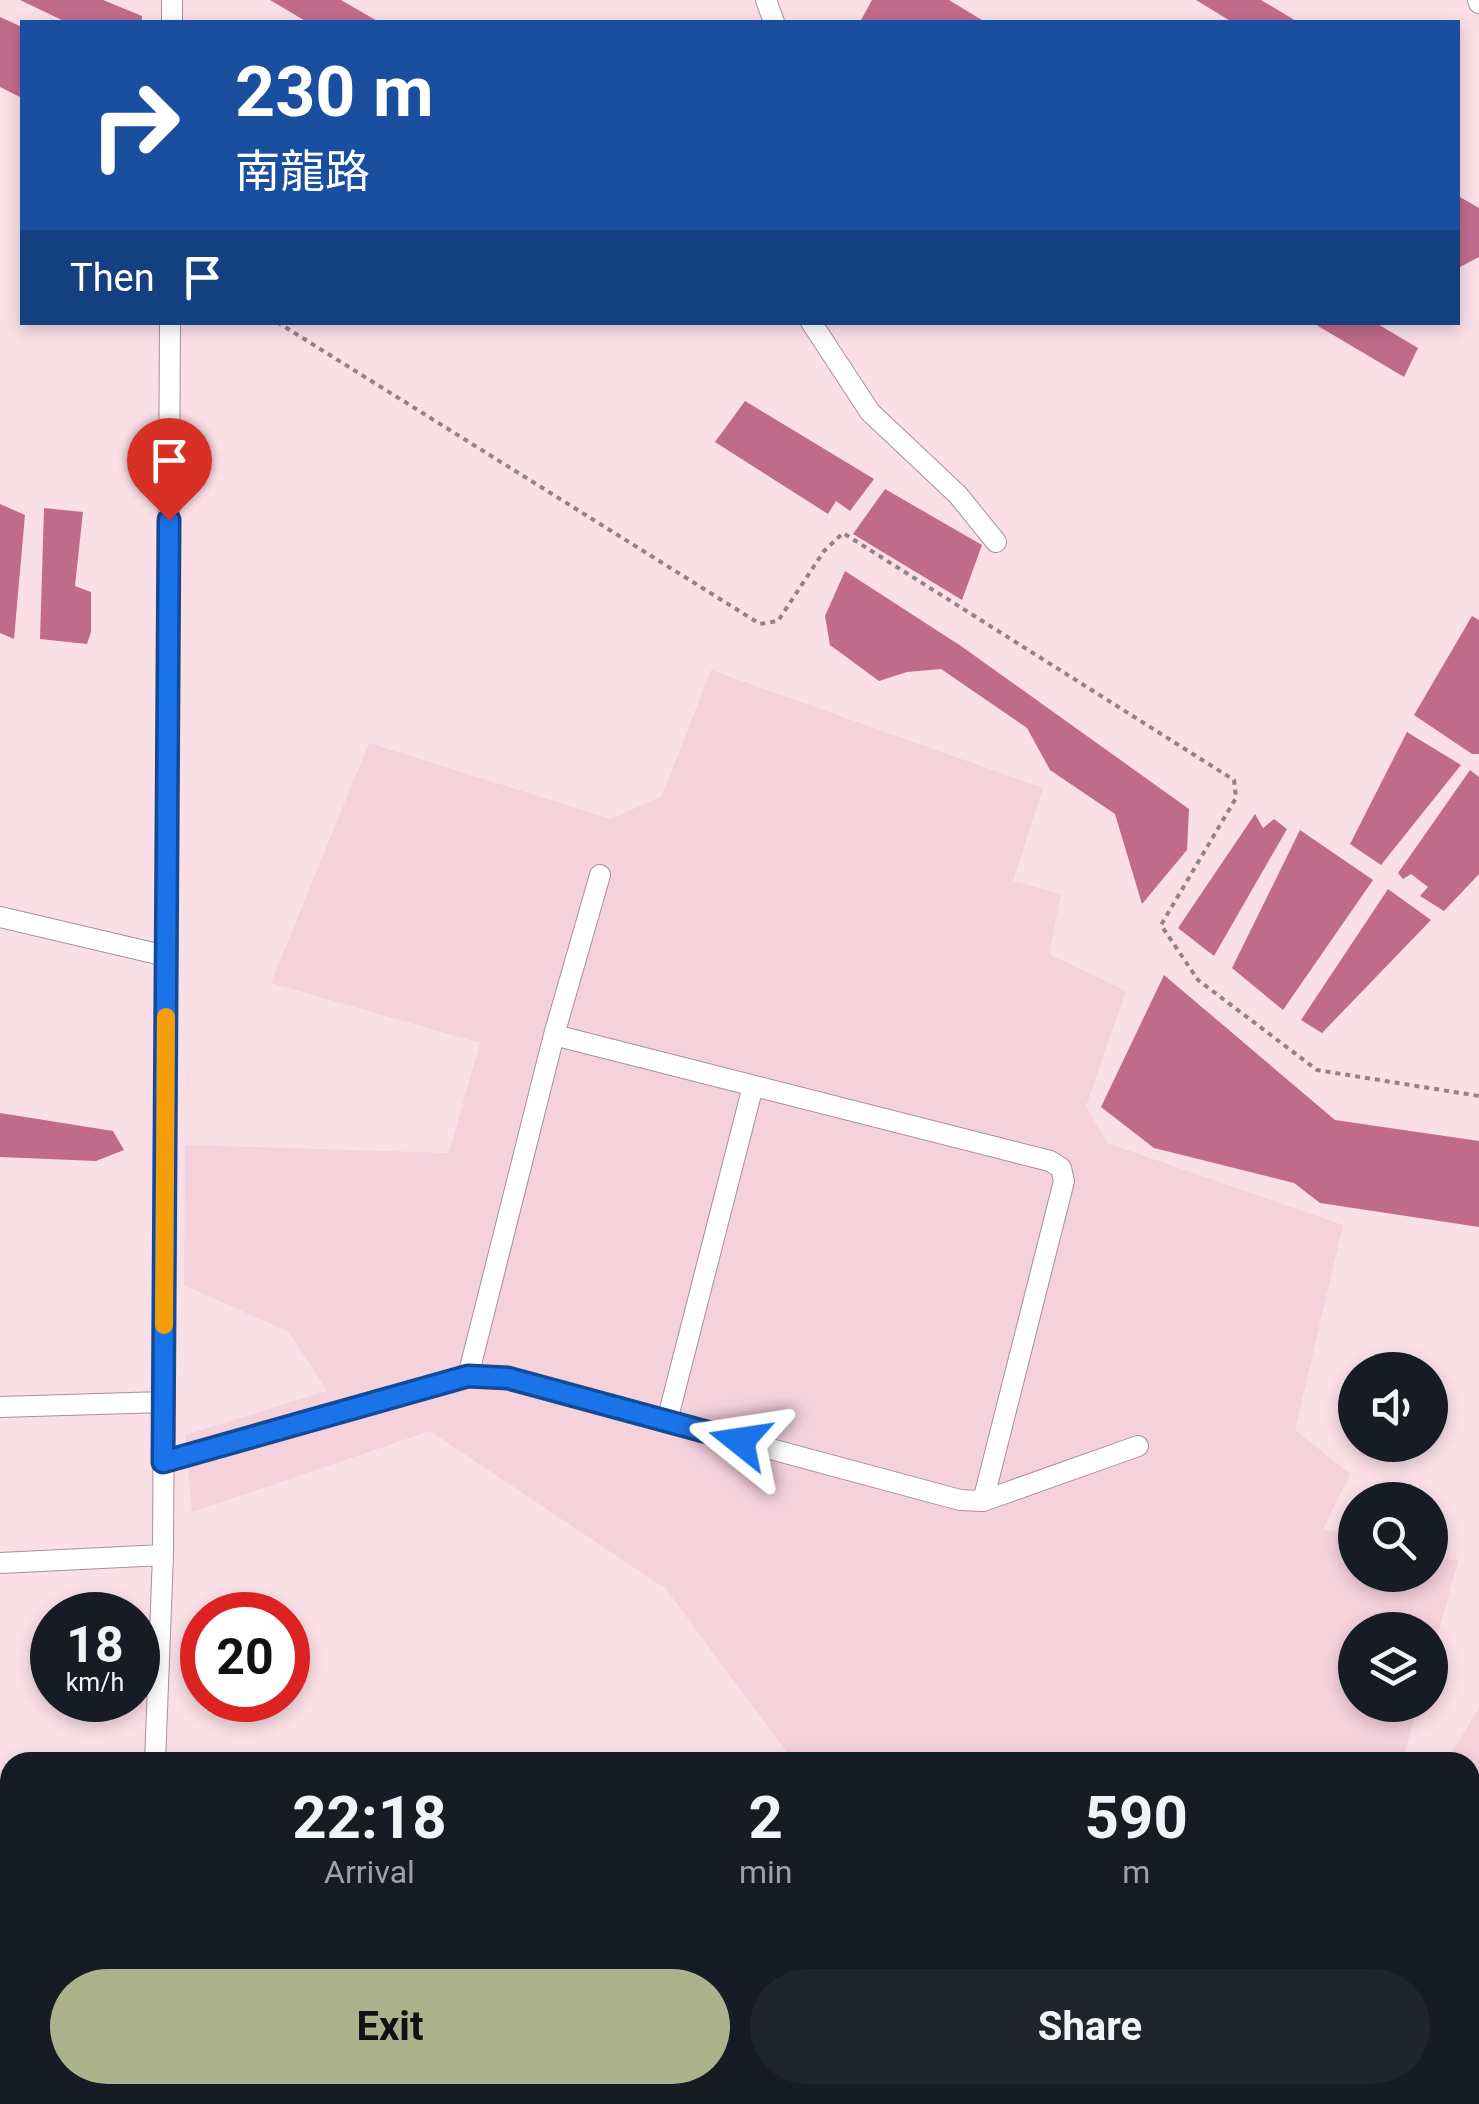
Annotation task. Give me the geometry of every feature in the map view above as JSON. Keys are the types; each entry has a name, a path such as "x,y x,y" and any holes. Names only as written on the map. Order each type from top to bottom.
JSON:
{"street":[{"path":"156,1752 163,1554 170,325"},
{"path":"814,325 870,412 958,495 996,542"},
{"path":"468,1376 554,1035 600,875"},
{"path":"0,917 166,956"},
{"path":"554,1035 1050,1160 1061,1168 1064,1181 984,1501"},
{"path":"666,1421 753,1086"},
{"path":"163,1462 468,1376 508,1378 960,1500 984,1501 1138,1446"},
{"path":"0,1407 163,1402"},
{"path":"0,1564 163,1554"}],"path":[{"path":"282,325 760,624 778,621 824,552 843,533 1234,780 1236,798 1161,925 1198,980 1318,1070 1479,1096"}],"shaded area":[{"path":"20,0 103,0 142,16 142,20 62,20"},
{"path":"270,0 341,0 376,20 304,20"},
{"path":"872,0 949,0 982,20 861,20"},
{"path":"1196,0 1261,0 1295,20 1229,20"},
{"path":"0,17 20,26 20,97 0,87"},
{"path":"1460,197 1479,208 1479,257 1460,267"},
{"path":"1316,325 1379,325 1418,348 1404,377"},
{"path":"745,401 874,479 850,511 836,501 828,514 715,442"},
{"path":"885,489 982,545 962,600 853,534"},
{"path":"0,504 25,515 14,639 0,633"},
{"path":"44,508 83,512 75,586 91,592 91,632 87,644 40,639"},
{"path":"845,571 961,646 1189,809 1187,850 1142,904 1115,814 1050,770 1027,728 941,669 907,672 879,681 830,645 825,616"},
{"path":"1472,616 1479,620 1479,754 1472,754 1414,715"},
{"path":"711,670 1043,788 1013,881 1061,894 1049,954 1126,991 1086,1106 1107,1143 1343,1225 1295,1430 1350,1474 1346,1482 1338,1482 1338,1498 1323,1529 1338,1533 1338,1592 1448,1592 1448,1559 1458,1561 1444,1612 1338,1612 1338,1722 1413,1722 1405,1752 787,1752 666,1589 430,1431 192,1512 185,1435 327,1391 289,1332 184,1285 185,1145 449,1153 480,1043 271,983 369,743 611,819 662,796"},
{"path":"1407,732 1461,765 1381,865 1350,844"},
{"path":"1470,770 1479,777 1479,874 1444,911 1420,896 1428,887 1411,874 1403,879 1398,873"},
{"path":"1255,814 1263,828 1274,819 1287,829 1214,956 1178,928"},
{"path":"1300,830 1373,880 1283,1010 1232,968"},
{"path":"1388,889 1431,920 1322,1033 1301,1020"},
{"path":"1164,975 1335,1120 1479,1141 1479,1227 1320,1203 1294,1183 1154,1148 1101,1107"},
{"path":"0,1113 113,1131 124,1150 96,1161 0,1157"},
{"path":"1479,1708 1479,1752 1452,1752"}],"slow traffic":[{"path":"164,1325 166,1017"}],"route":[{"path":"169,520 163,1462 468,1376 508,1378 740,1441"}]}
